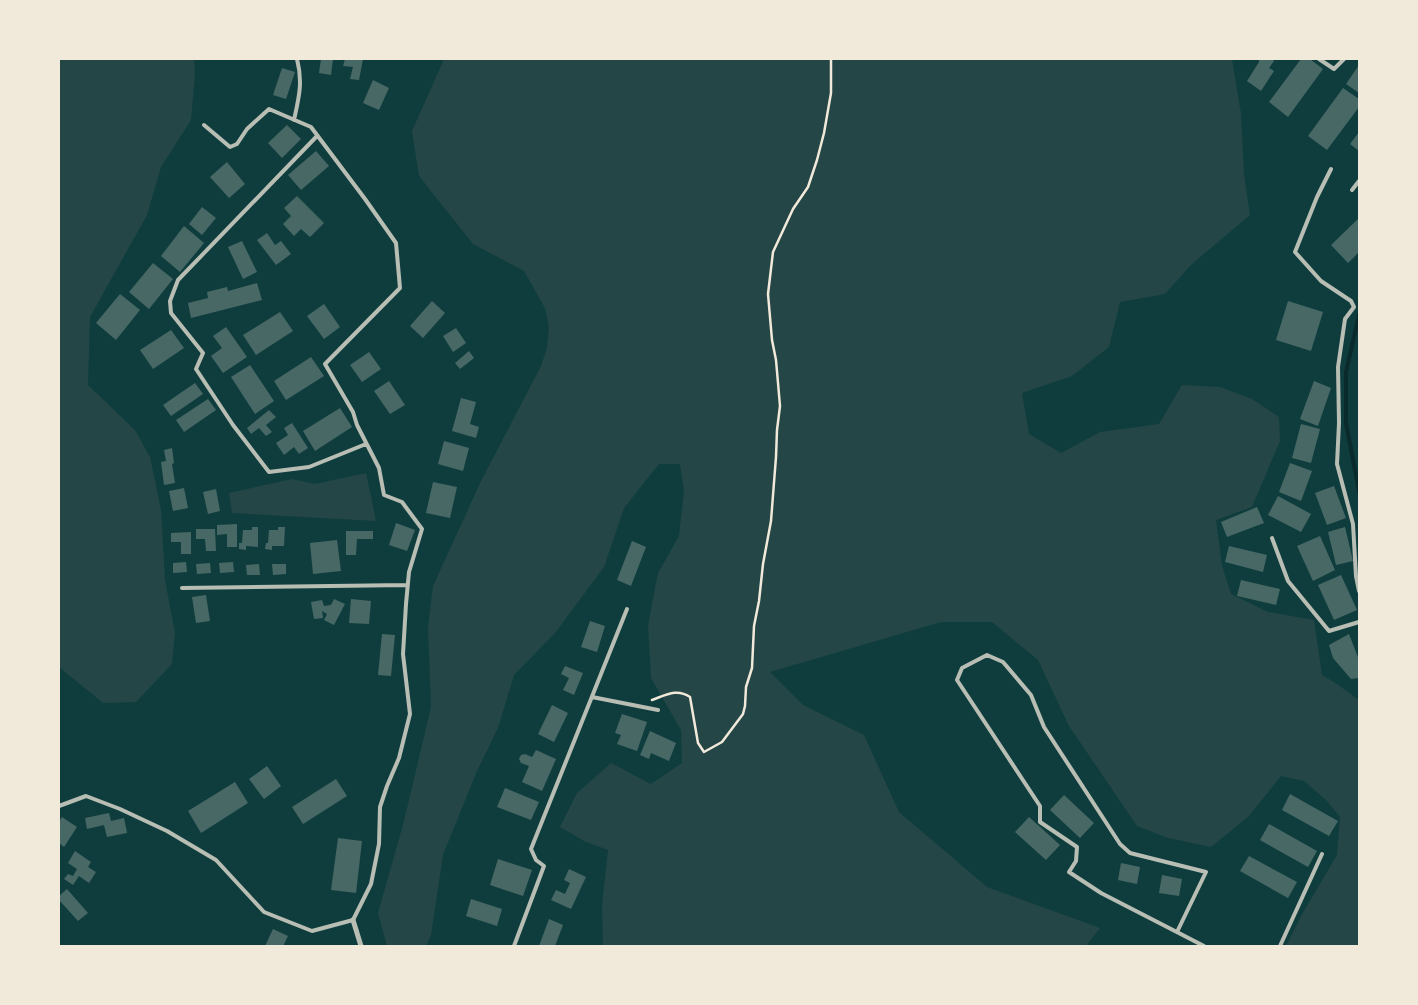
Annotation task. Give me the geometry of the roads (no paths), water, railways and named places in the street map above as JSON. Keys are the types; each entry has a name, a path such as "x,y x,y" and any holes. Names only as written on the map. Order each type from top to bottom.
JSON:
{"street":[{"path":"353,920 361,946"}],"lane":[{"path":"294,120 301,87 297,59"},
{"path":"1319,59 1334,69 1344,59"},
{"path":"59,806 86,796 120,809 167,831 216,860 264,912 312,931 353,920 371,884 379,844 380,807 386,786 398,758 410,714 403,654 407,584 422,529 402,502 384,495 379,468 357,425 353,412 325,364 400,288 396,243 310,127 269,109 247,129 237,144 230,148 204,125"},
{"path":"317,136 178,280 170,301 171,313 203,353 196,369 233,425 269,472 310,467 366,444"},
{"path":"1332,169 1295,252 1321,281 1351,301 1356,307 1345,319 1338,367 1339,422 1337,464 1353,524 1356,576 1359,591"},
{"path":"1352,190 1359,181"},
{"path":"1272,538 1288,581 1329,631 1359,622"},
{"path":"182,588 407,584"},
{"path":"514,946 544,866 536,860 530,849 626,609"},
{"path":"1177,932 1206,872 1130,853 1120,844 1044,727 1031,696 1003,662 987,655 962,668 957,680 1040,806 1040,822 1077,846 1076,861 1069,872 1101,893 1204,946"},
{"path":"592,697 658,710"},
{"path":"1280,946 1322,854"}],"waterway":[{"path":"1359,315 1346,372 1346,423 1359,491"}]}
